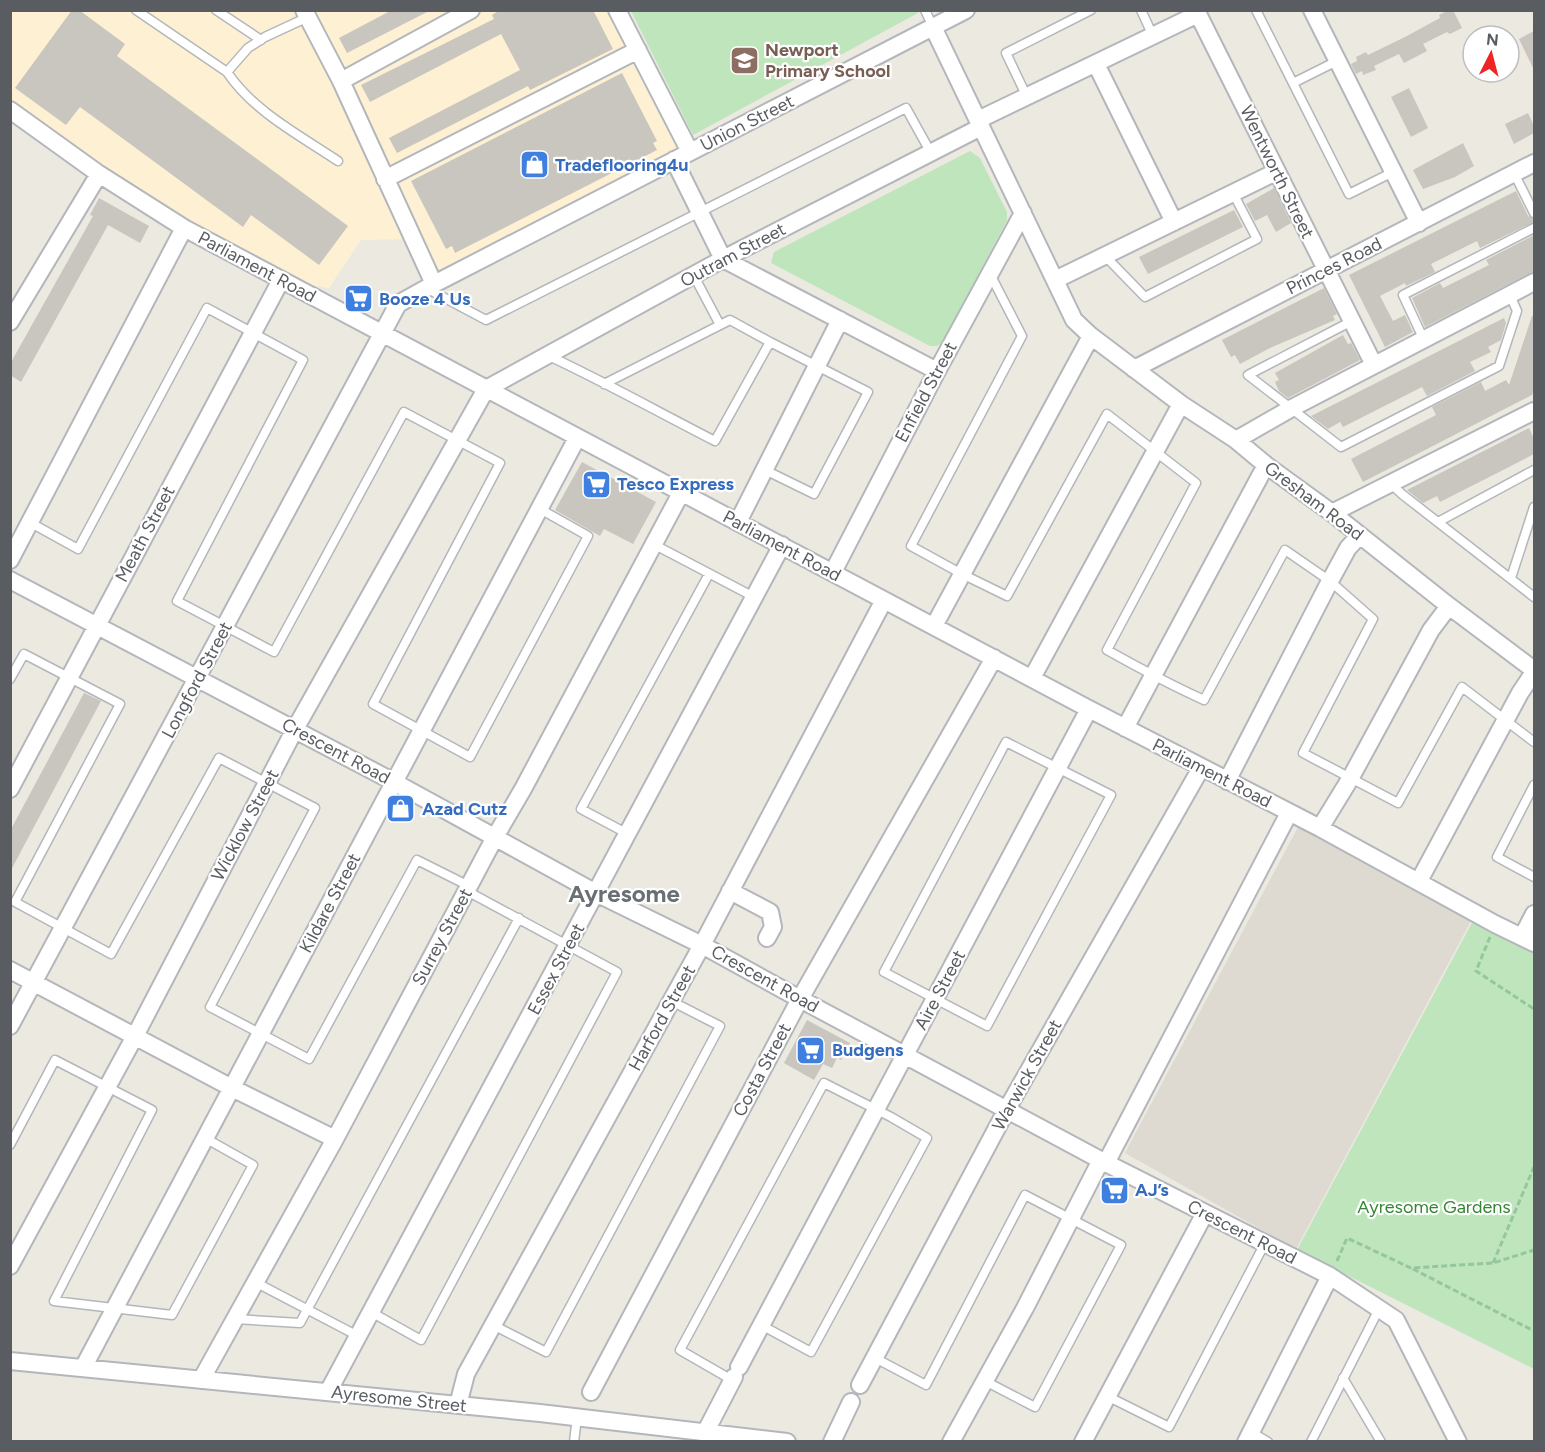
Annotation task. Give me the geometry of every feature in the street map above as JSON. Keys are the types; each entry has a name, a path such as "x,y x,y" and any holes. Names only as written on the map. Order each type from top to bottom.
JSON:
{"street":[{"path":"341,81 471,10"},
{"path":"617,10 690,152"},
{"name":"Union Street","path":"382,333 398,304 430,286 966,10"},
{"path":"1312,10 1419,223"},
{"name":"Outram Street","path":"486,389 723,259 931,153 1027,97 1197,12"},
{"name":"Wentworth Street","path":"1197,12 1374,365"},
{"path":"306,14 341,81 430,286"},
{"name":"Gresham Road","path":"933,27 1074,320 1090,336 1134,369 1181,404 1236,440 1332,513 1534,671"},
{"path":"385,179 638,50"},
{"path":"1096,64 1174,222"},
{"name":"Parliament Road","path":"10,110 99,174 184,228 1528,940"},
{"path":"674,160 723,259 937,371"},
{"name":"Princes Road","path":"1134,369 1534,163"},
{"path":"1055,280 1276,172"},
{"path":"10,322 99,174"},
{"name":"Enfield Street","path":"833,572 937,371 1023,213"},
{"path":"10,560 31,524 184,228"},
{"name":"Meath Street","path":"10,789 281,280"},
{"path":"1236,440 1290,409 1534,282"},
{"path":"738,522 840,320"},
{"name":"Longford Street","path":"10,1026 382,333"},
{"path":"934,626 1090,336"},
{"name":"Wicklow Street","path":"10,1266 135,1036 295,729 486,389"},
{"path":"1032,678 1181,404"},
{"path":"1332,513 1534,411"},
{"name":"Kildare Street","path":"83,1368 577,438"},
{"path":"1125,728 1266,465"},
{"name":"Surrey Street","path":"201,1380 335,1139 681,493"},
{"path":"1227,781 1330,581 1348,548 1360,535"},
{"name":"Essex Street","path":"328,1392 782,545"},
{"name":"Crescent Road","path":"10,580 295,729 596,893 702,945 1104,1161 1264,1245 1330,1276 1396,1320 1458,1442"},
{"name":"Harford Street","path":"458,1405 466,1374 702,945 885,600"},
{"path":"1320,828 1350,779 1431,630 1449,606"},
{"name":"Costa Street","path":"591,1392 800,999 994,658"},
{"path":"1419,881 1534,671"},
{"name":"Aire Street","path":"705,1433 1089,709"},
{"name":"Warwick Street","path":"860,1386 1007,1109 1201,768"},
{"path":"951,1442 1289,813"},
{"path":"730,891 770,912 773,927 767,938"},
{"path":"1528,940 1534,914"},
{"path":"10,970 232,1088 335,1139"},
{"path":"1083,1442 1205,1213"},
{"path":"1249,1437 1330,1276"},
{"name":"Ayresome Street","path":"10,1361 577,1417 787,1442"},
{"path":"832,1442 851,1402"}],"lane":[{"path":"136,10 227,72 237,87 255,104 338,161"},
{"path":"216,10 261,40"},
{"path":"925,10 933,27"},
{"path":"1027,97 1005,53 1091,10"},
{"path":"1141,10 1153,36"},
{"path":"1256,10 1349,194 1393,172"},
{"path":"227,72 248,48 306,14"},
{"path":"1293,83 1337,61"},
{"path":"430,286 486,320 906,108 931,153"},
{"path":"1514,173 1534,213"},
{"path":"1105,256 1145,297 1257,239 1233,193"},
{"path":"1424,340 1403,295 1534,228"},
{"path":"990,274 1022,336 911,546 1007,596 1107,414 1196,483 1107,650 1204,700 1285,550 1330,581 1373,619 1303,753 1398,803 1462,687 1534,741"},
{"path":"694,276 720,325"},
{"path":"1352,321 1248,375 1341,447 1499,366 1517,311 1510,295"},
{"path":"31,524 78,549 207,308 303,360 177,601 274,652 404,412 500,464 373,704 470,757 588,536 540,509"},
{"path":"604,384 730,321 868,392 814,494 765,470"},
{"path":"549,355 715,441 770,342"},
{"path":"1438,522 1534,470"},
{"path":"1391,483 1534,597"},
{"path":"1511,578 1534,507"},
{"path":"655,544 754,597"},
{"path":"628,834 581,809 709,574"},
{"path":"10,678 24,654 120,704 15,902 111,954 219,758 315,808 210,1007 309,1059 417,860 617,972 421,1340 371,1312"},
{"path":"1006,742 1111,795 987,1026 935,999 884,972 1006,742"},
{"path":"1534,785 1497,857 1534,877"},
{"path":"234,1319 300,1323 519,918"},
{"path":"493,1325 546,1352 720,1026 671,1001"},
{"path":"10,1145 56,1060 152,1110 54,1300 172,1315 253,1165 205,1138"},
{"path":"735,1374 680,1350 824,1083 927,1138 811,1352 762,1325"},
{"path":"875,1358 926,1384 1026,1195 1120,1245 1035,1407 985,1381"},
{"path":"1107,1396 1169,1427 1264,1245"},
{"path":"255,1282 358,1336"},
{"path":"1311,1442 1379,1309"},
{"path":"1344,1378 1381,1442"},
{"path":"574,1442 577,1417"},
{"path":"1249,1437 1268,1442"}],"path":[{"path":"1495,924 1476,972 1534,1009"},
{"path":"1493,1263 1534,1166"},
{"path":"1330,1276 1347,1238 1534,1331"},
{"path":"1411,1268 1493,1263 1534,1250"}],"shaded area":[{"path":"11,11 618,11 690,152 434,284 413,239 361,240 329,288 281,280 11,110"},
{"path":"1299,825 1472,919 1296,1249 1125,1153"}],"green space":[{"name":"Newport Primary School","path":"917,10 918,13 693,135 631,11"},
{"path":"970,151 980,158 1007,212 1007,220 942,343 937,346 930,346 771,263 774,252"},
{"name":"Ayresome Gardens","path":"1474,919 1534,951 1534,1369 1297,1250"}],"building":[{"path":"72,10 79,10 125,44 117,56 348,226 319,265 251,215 243,227 80,107 66,125 15,88"},
{"path":"392,10 431,10 347,53 339,38"},
{"path":"500,10 593,10 613,49 530,90 528,86 397,153 389,138 520,70 501,34 370,102 361,85 494,19 492,15"},
{"path":"1453,10 1461,28 1450,34 1447,32 1423,44 1427,51 1404,63 1399,54 1374,66 1376,70 1363,75 1362,71 1356,74 1351,64 1357,61 1356,57 1366,52 1368,55 1405,37 1440,18 1439,15"},
{"path":"1534,31 1534,70 1521,43 1521,38"},
{"name":"Tradeflooring4u","path":"622,73 657,141 653,143 657,150 455,253 452,246 446,249 411,181"},
{"path":"1409,88 1428,128 1411,137 1391,97"},
{"path":"1528,113 1534,126 1534,133 1514,144 1505,124"},
{"path":"1463,143 1474,166 1455,177 1423,189 1413,170"},
{"path":"1274,188 1291,223 1276,232 1267,215 1255,221 1246,204"},
{"path":"1516,191 1528,216 1534,219 1534,222 1480,248 1477,241 1431,264 1435,272 1406,286 1405,283 1380,296 1393,321 1405,315 1413,332 1385,347 1349,275"},
{"path":"99,198 149,226 140,243 108,225 21,382 10,375 10,364 93,216 90,215"},
{"path":"1234,210 1243,227 1148,274 1139,257"},
{"path":"1534,235 1534,271 1425,327 1412,298 1440,283 1443,288 1489,265 1486,260"},
{"path":"1324,288 1337,314 1333,316 1335,320 1270,348 1240,364 1235,355 1231,357 1222,340"},
{"path":"1532,316 1534,316 1534,389 1532,395 1363,482 1351,459 1436,415 1432,407 1481,382 1485,391 1506,380 1509,385"},
{"path":"1504,318 1506,323 1501,340 1488,347 1491,352 1470,362 1475,371 1427,396 1422,387 1343,427 1340,422 1328,429 1311,416"},
{"path":"1343,335 1348,344 1351,343 1360,360 1288,398 1279,391 1275,382 1279,380 1275,373"},
{"path":"1529,428 1534,439 1534,454 1509,467 1440,502 1437,496 1423,503 1407,490"},
{"path":"582,462 656,502 633,544 604,529 600,536 555,510"},
{"path":"84,693 101,701 10,872 10,831"},
{"name":"Budgens","path":"807,1020 850,1043 841,1060 837,1058 832,1068 823,1064 814,1080 784,1063"}],"place":[{"name":"Newport Primary School","path":"744,60"},
{"name":"Tradeflooring4u","path":"534,165"},
{"name":"Booze 4 Us","path":"358,299"},
{"name":"Tesco Express","path":"596,484"},
{"name":"Azad Cutz","path":"401,809"},
{"name":"Budgens","path":"811,1050"},
{"name":"AJ’s","path":"1114,1190"}],"district":[{"name":"Ayresome","path":"624,894"}]}
